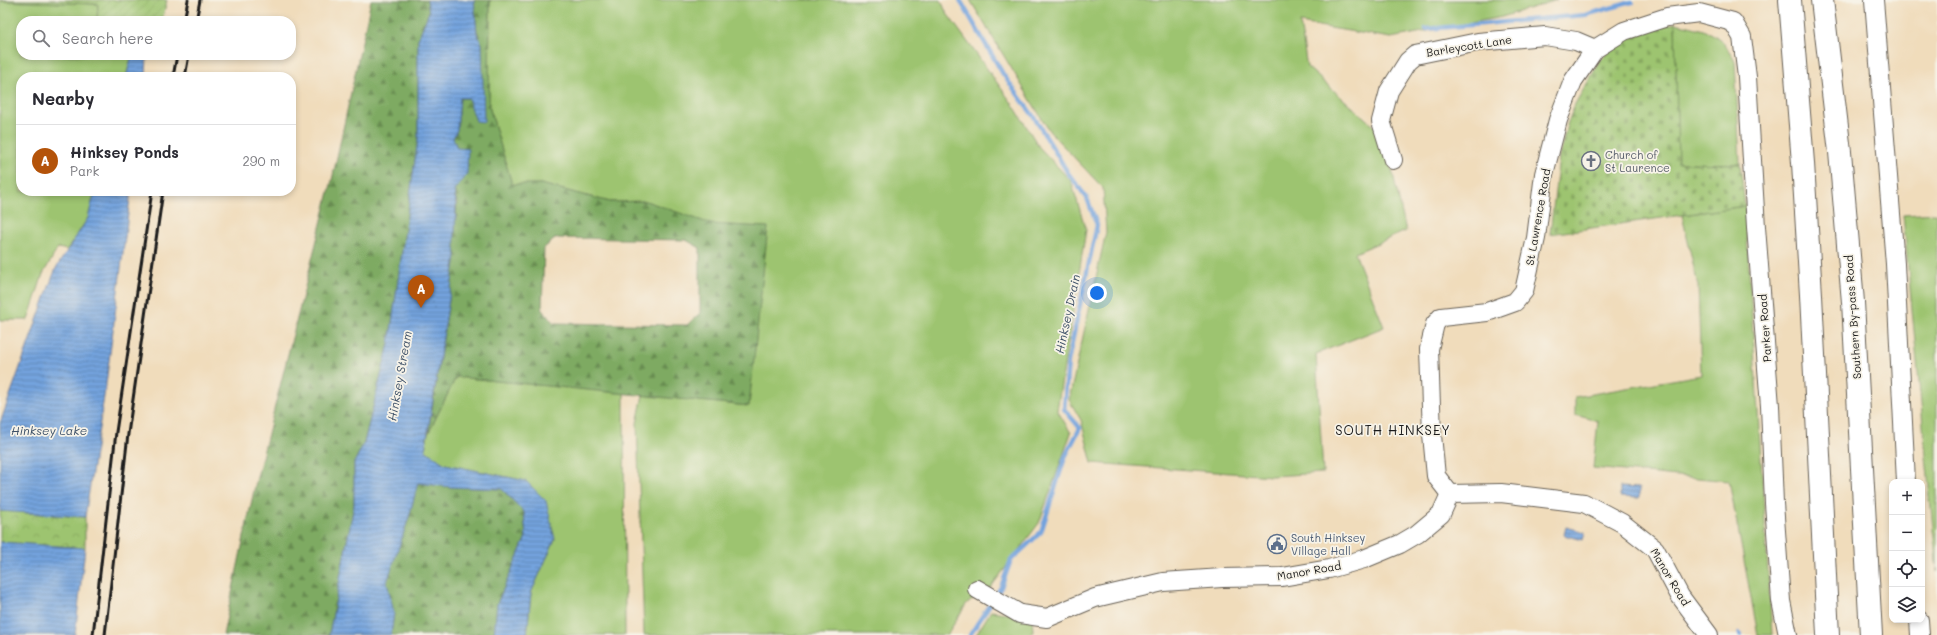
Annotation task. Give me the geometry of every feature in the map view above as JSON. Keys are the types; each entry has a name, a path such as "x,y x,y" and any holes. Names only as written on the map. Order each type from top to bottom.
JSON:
{"highway":[{"path":"1790,0 1803,163 1828,635"},
{"name":"Southern By-pass Road","path":"1822,0 1840,152 1852,294 1871,635"}],"street":[{"path":"1874,0 1895,264 1906,479"},
{"name":"St Lawrence Road","path":"1450,494 1436,476 1432,435 1430,349 1435,324 1441,317 1487,312 1515,302 1524,291 1536,238 1544,174 1558,120 1573,82 1595,49 1624,31 1667,17 1699,13 1733,22"},
{"name":"Parker Road","path":"1733,22 1742,36 1747,77 1756,227 1770,406 1775,519 1781,601 1788,635"},
{"name":"Barleycott Lane","path":"1393,160 1381,121 1389,91 1408,61 1415,55 1478,42 1545,36 1576,41 1595,49"},
{"name":"Manor Road","path":"987,596 1020,614 1047,618 1095,598 1163,582 1222,578 1282,577 1329,569 1364,559 1400,544 1418,534 1441,514 1450,494 1501,493 1584,503 1622,523 1655,548 1680,596 1709,635"},
{"path":"1919,623 1920,635"}],"green space":[{"path":"167,0 163,16 97,16 98,4 0,1"},
{"path":"371,0 427,0 429,12 418,39 418,139 389,344 364,443 354,463 354,505 329,635 223,635 256,481 332,180"},
{"path":"474,0 490,0 489,106 512,184 541,184 610,202 646,201 711,224 768,227 749,406 456,377 428,434 456,256 454,241 457,203 454,190 457,148 453,138 457,130 460,98 468,98 476,120 482,44 477,33","holes":["556,238 686,240 700,248 700,313 687,325 554,323 542,310 544,248"]},
{"path":"490,0 941,0 946,12 1014,106 1039,147 1071,181 1086,230 1057,410 1071,433 1039,523 991,587 967,603 947,635 644,635 637,423 643,395 749,406 708,229 646,201 610,202 541,184 512,185 489,106"},
{"path":"970,0 1557,0 1502,17 1391,38 1300,23 1307,67 1384,135 1406,231 1355,253 1384,327 1316,354 1323,473 1272,476 1092,463 1081,420 1069,400 1106,232 1103,188 1050,132"},
{"path":"0,1 98,4 97,16 16,16 16,60 131,60 127,72 16,72 16,196 94,196 88,218 67,250 58,248 43,274 28,320 0,320"},
{"path":"1675,23 1704,30 1718,38 1730,52 1735,62 1740,164 1677,163"},
{"path":"1675,23 1678,163 1740,164 1745,206 1550,234 1559,157 1567,125 1575,104 1602,58 1624,37"},
{"path":"1745,206 1772,635 1758,635 1729,481 1593,468 1598,421 1575,415 1575,397 1701,375 1698,286 1682,215"},
{"path":"1937,213 1937,572 1903,215"},
{"path":"456,377 624,393 625,635 527,635 531,593 555,539 526,481 445,464 425,451 428,434"},
{"path":"418,482 450,487 502,489 524,512 526,537 497,604 494,635 391,635 394,613 386,582 409,517"},
{"path":"0,511 85,517 85,548 0,542"},
{"path":"991,611 1032,617 1033,632 1028,635 976,635"}],"water":[{"name":"Hinksey Stream","path":"427,0 474,0 477,33 482,44 484,122 476,121 468,98 460,98 457,130 453,138 457,148 468,149 467,174 454,190 456,206 456,256 425,450 445,464 526,481 546,501 555,539 531,593 527,635 494,635 497,604 526,537 524,512 502,489 450,487 418,483 409,517 387,582 394,613 391,635 329,635 354,505 354,463 364,443 389,344 418,139 418,39 429,12"},
{"path":"131,60 147,60 146,72 127,72"},
{"name":"Hinksey Lake","path":"94,196 130,196 106,384 85,517 0,511 0,423 56,268 88,218"},
{"path":"1620,487 1639,488 1639,498 1620,497"},
{"path":"1566,527 1585,532 1583,540 1564,535"},
{"path":"0,542 85,548 75,635 0,635"}],"waterway":[{"name":"Hinksey Drain","path":"960,0 1003,74 1034,117 1068,173 1087,198 1097,225 1068,361 1064,409 1080,428 1065,457 1041,532 1011,560 1001,587 996,595"},
{"path":"1426,29 1585,15 1632,2"},
{"name":"Hinksey Drain","path":"970,635 992,601"}],"railway":[{"path":"185,16 188,0"},
{"path":"197,16 200,0"},
{"path":"174,72 176,60"},
{"path":"186,72 188,60"},
{"path":"93,635 116,432 151,196"},
{"path":"105,635 128,434 162,196"}],"place":[{"name":"Church of St Laurence","path":"1591,161"},
{"name":"Hinksey Ponds","path":"421,308"},
{"name":"South Hinksey Village Hall","path":"1277,544"}],"district":[{"name":"SOUTH HINKSEY","path":"1393,430"}]}
